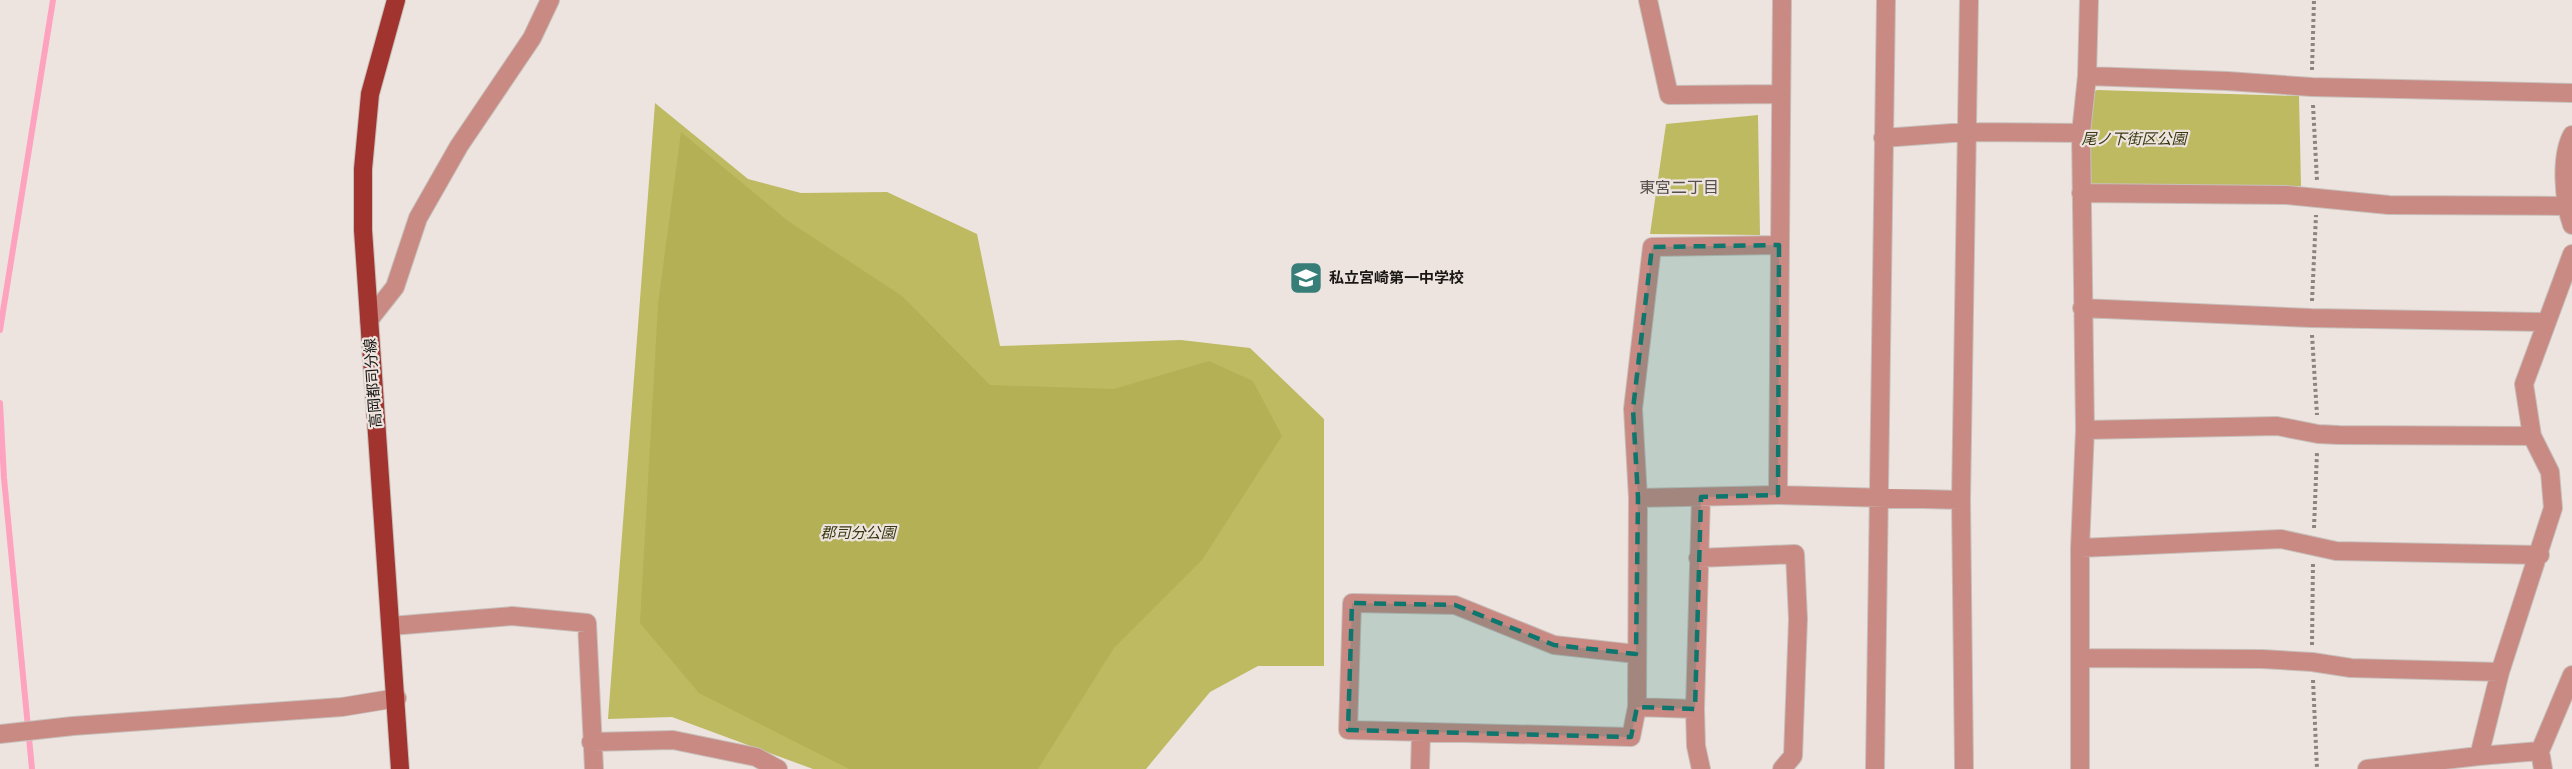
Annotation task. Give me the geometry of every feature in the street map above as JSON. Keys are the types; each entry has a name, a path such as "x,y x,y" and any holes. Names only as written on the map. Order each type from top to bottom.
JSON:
{"main road":[{"name":"高岡都司分線","path":"396,0 370,94 363,169 363,230 397,698 400,769"}],"street":[{"path":"369,320 395,287 418,218 459,146 532,38 550,0"},
{"path":"1648,0 1669,95 1780,94"},
{"path":"1778,495 1782,0"},
{"path":"1875,769 1877,498 1886,0"},
{"path":"1964,769 1960,500 1969,0"},
{"path":"2080,769 2082,658 2080,548 2085,430 2081,133 2089,0"},
{"path":"2086,76 2312,87 2572,93"},
{"path":"1883,138 1966,132 2081,133"},
{"path":"2572,135 2567,145 2565,206 2572,225"},
{"path":"2081,193 2286,195 2389,205 2565,206"},
{"path":"1636,654 1554,645 1455,604 1352,603 1348,729 1421,733 1631,736 1637,707 1638,498 1633,409 1652,247 1779,245"},
{"path":"2479,756 2500,672 2540,555 2553,508 2550,472 2532,436 2524,384 2572,254"},
{"path":"2082,308 2311,318 2546,322"},
{"path":"2085,430 2277,426 2318,434 2339,435 2532,436"},
{"path":"1638,498 1778,495 1960,500"},
{"path":"1701,497 1695,709 1696,746 1701,769"},
{"path":"2080,548 2282,539 2336,551 2540,555"},
{"path":"1698,558 1795,554 1798,619 1793,756 1782,769"},
{"path":"391,626 512,616 586,623 594,769"},
{"path":"2082,658 2262,659 2312,662 2351,668 2500,672"},
{"path":"2367,769 2479,756 2542,760 2572,675"},
{"path":"0,734 73,726 342,707 397,698"},
{"path":"1637,707 1695,709"},
{"path":"1420,769 1421,733"},
{"path":"591,742 673,740 756,757 778,769"}],"path":[{"path":"2312,662 2318,769"}],"highlighted area":[{"path":"1779,245 1778,495 1701,497 1695,709 1637,707 1631,737 1348,730 1352,603 1455,605 1554,645 1636,654 1638,498 1633,409 1652,247"}],"green space":[{"name":"尾ノ下街区公園","path":"2097,90 2299,96 2301,186 2092,186 2087,176 2087,96"},
{"name":"郡司分公園","path":"655,103 748,179 801,193 887,192 977,234 1000,346 1181,340 1250,348 1324,419 1324,666 1258,666 1210,692 1146,769 813,769 672,717 608,719"},
{"path":"1758,115 1760,235 1650,234 1666,124"},
{"name":"郡司分公園","path":"681,132 788,221 902,296 990,385 1114,389 1209,361 1253,381 1282,436 1202,560 1114,648 1038,769 849,769 699,693 640,623 658,304"}],"waterway":[{"path":"0,330 53,0"},
{"path":"0,403 4,478 32,769"}],"place":[{"name":"私立宮崎第一中学校","path":"1306,278"}],"district":[{"name":"東宮二丁目","path":"1679,187"}]}
